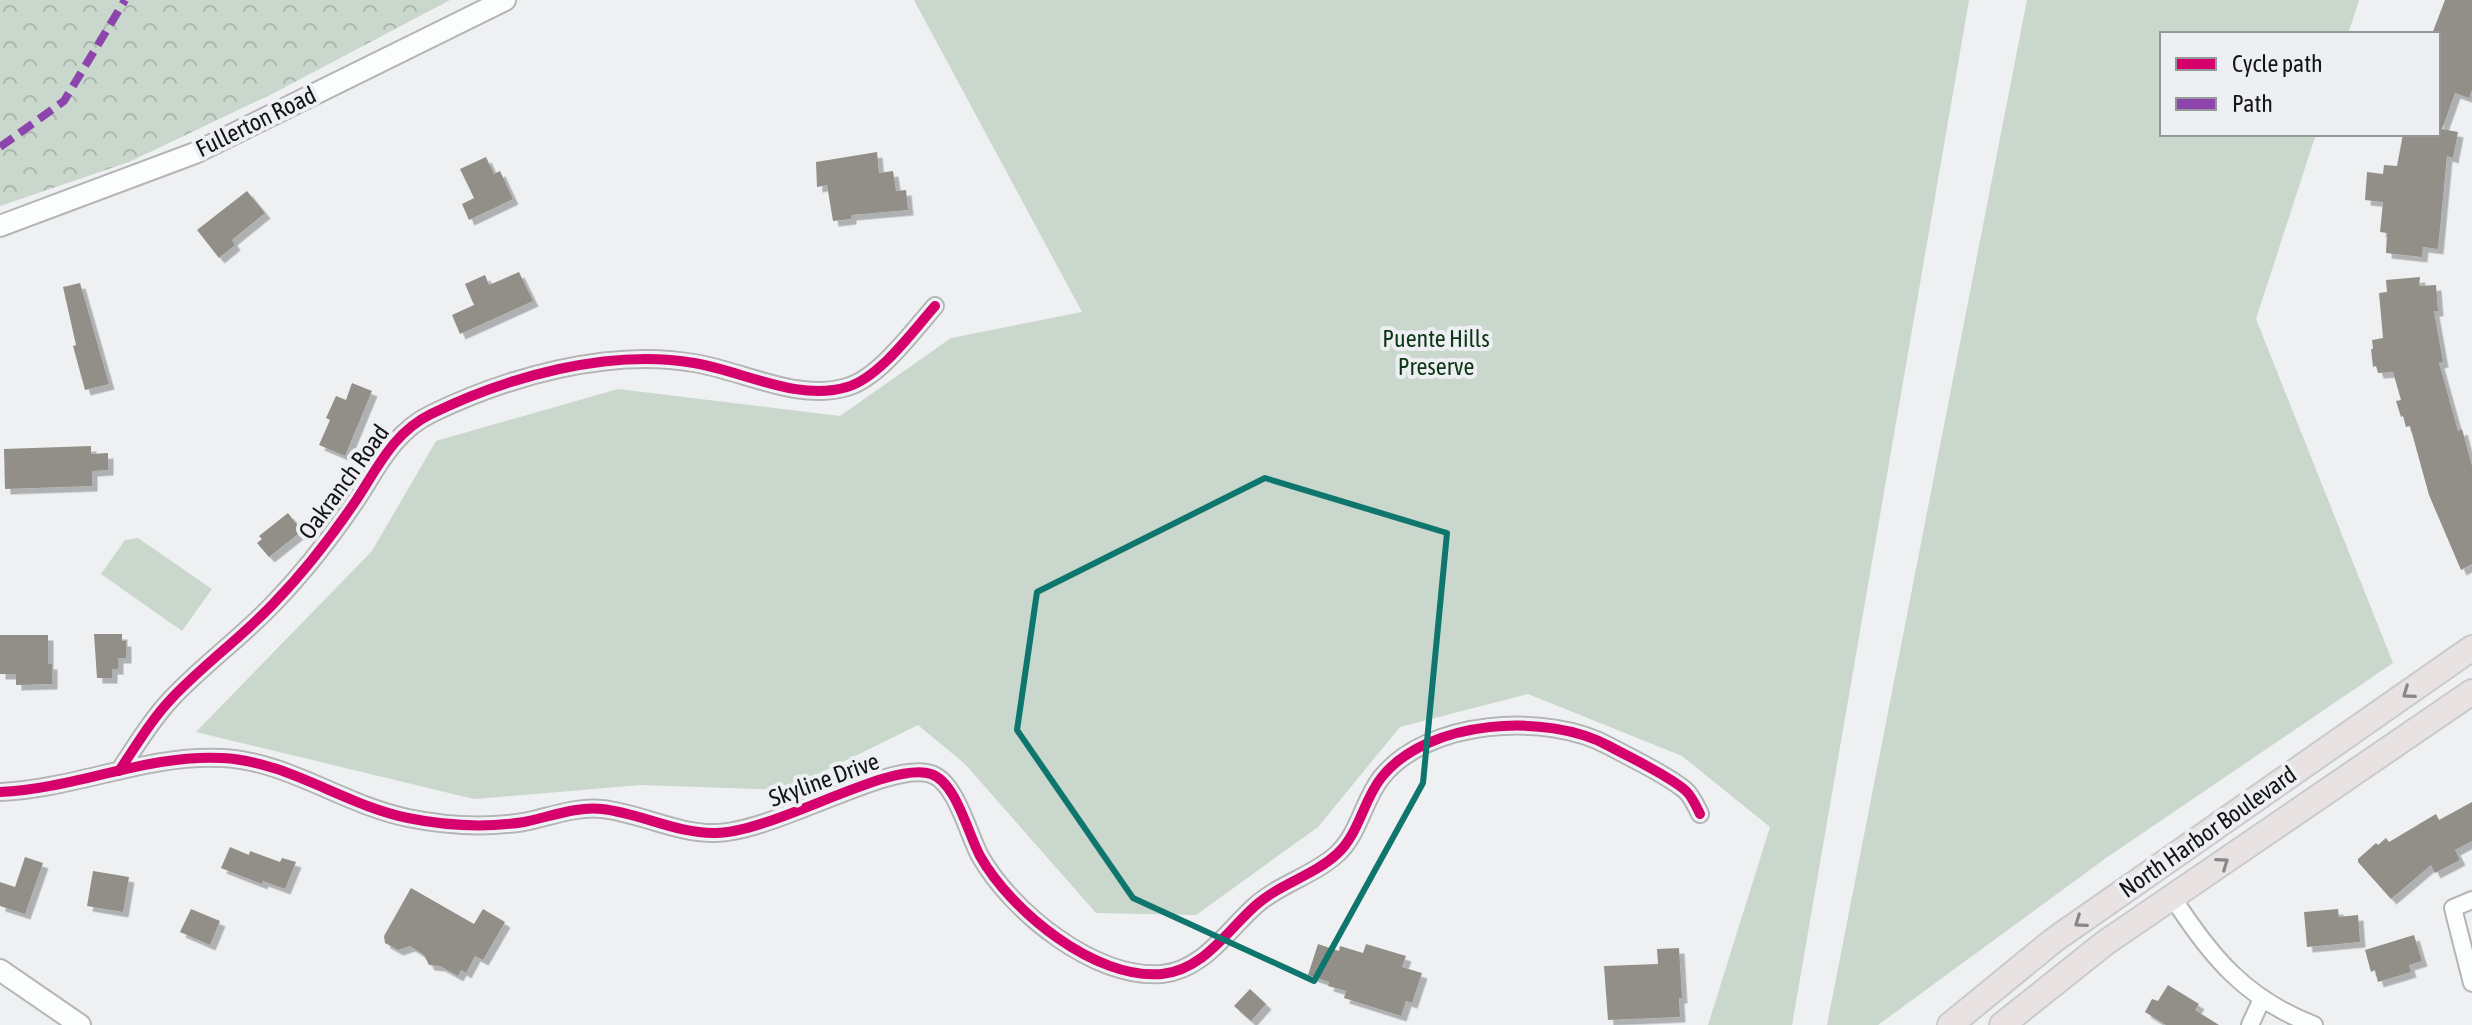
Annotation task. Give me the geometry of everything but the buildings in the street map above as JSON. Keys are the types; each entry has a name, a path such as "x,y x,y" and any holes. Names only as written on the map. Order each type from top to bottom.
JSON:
{"main road":[{"name":"North Harbor Boulevard","path":"1950,1025 2054,940 2472,648"},
{"name":"North Harbor Boulevard","path":"2002,1025 2105,943 2472,692"},
{"path":"2173,898 2184,863 2243,826 2252,801"}],"street":[{"name":"Fullerton Road","path":"0,226 195,153 505,0"},
{"name":"Oakranch Road","path":"119,771 167,704 262,616 305,570 396,440 420,419 519,381 575,366 625,359 693,363 801,390 821,392 839,389 856,384 873,373 935,306"},
{"name":"Skyline Drive","path":"0,792 55,786 187,759 229,758 273,768 370,808 441,824 491,826 595,809 714,833 737,831 778,820 896,775 925,772 940,778 949,787 983,861 1026,911 1091,958 1118,969 1146,974 1172,972 1199,960 1262,900 1329,860 1346,844 1376,785 1388,770 1414,751 1451,735 1509,726 1558,729 1592,738 1689,792 1700,814"},
{"path":"2173,898 2220,963 2262,999 2314,1025"},
{"path":"2472,900 2453,908 2472,983"},
{"path":"0,970 80,1025"},
{"path":"2250,1025 2262,999"}],"highlighted area":[{"path":"1265,478 1447,533 1423,783 1314,981 1133,898 1017,730 1037,592"}],"green space":[{"path":"0,0 450,0 274,93 129,162 0,206"},
{"name":"Puente Hills Preserve","path":"914,0 1969,0 1792,1025 1708,1025 1770,827 1682,756 1528,694 1400,727 1318,827 1196,915 1096,913 965,764 918,725 786,790 641,785 474,799 196,732 372,551 436,441 618,389 840,416 951,338 1082,312"},
{"path":"2027,0 2359,0 2349,32 2160,32 2160,136 2315,136 2256,319 2393,663 2106,858 1878,1025 1827,1025"},
{"path":"138,538 212,589 182,631 101,574 125,540"}],"marked path":[{"path":"0,147 64,101 125,0"}],"cycle path":[{"path":"119,771 150,724 172,698 262,615 307,566 397,440 431,414 492,388 525,378 559,369 628,359 694,363 770,384 809,391 847,387 883,364 935,306"},
{"path":"0,792 56,785 166,761 222,758 270,767 361,804 423,821 495,825 592,808 616,811 687,830 716,833 769,821 888,777 912,772 931,774 948,787 980,856 994,877 1034,919 1083,954 1110,966 1136,973 1162,974 1177,971 1202,958 1264,898 1328,862 1351,837 1381,778 1401,758 1427,743 1457,733 1489,727 1522,726 1554,728 1583,735 1677,784 1690,795 1700,814"}]}
